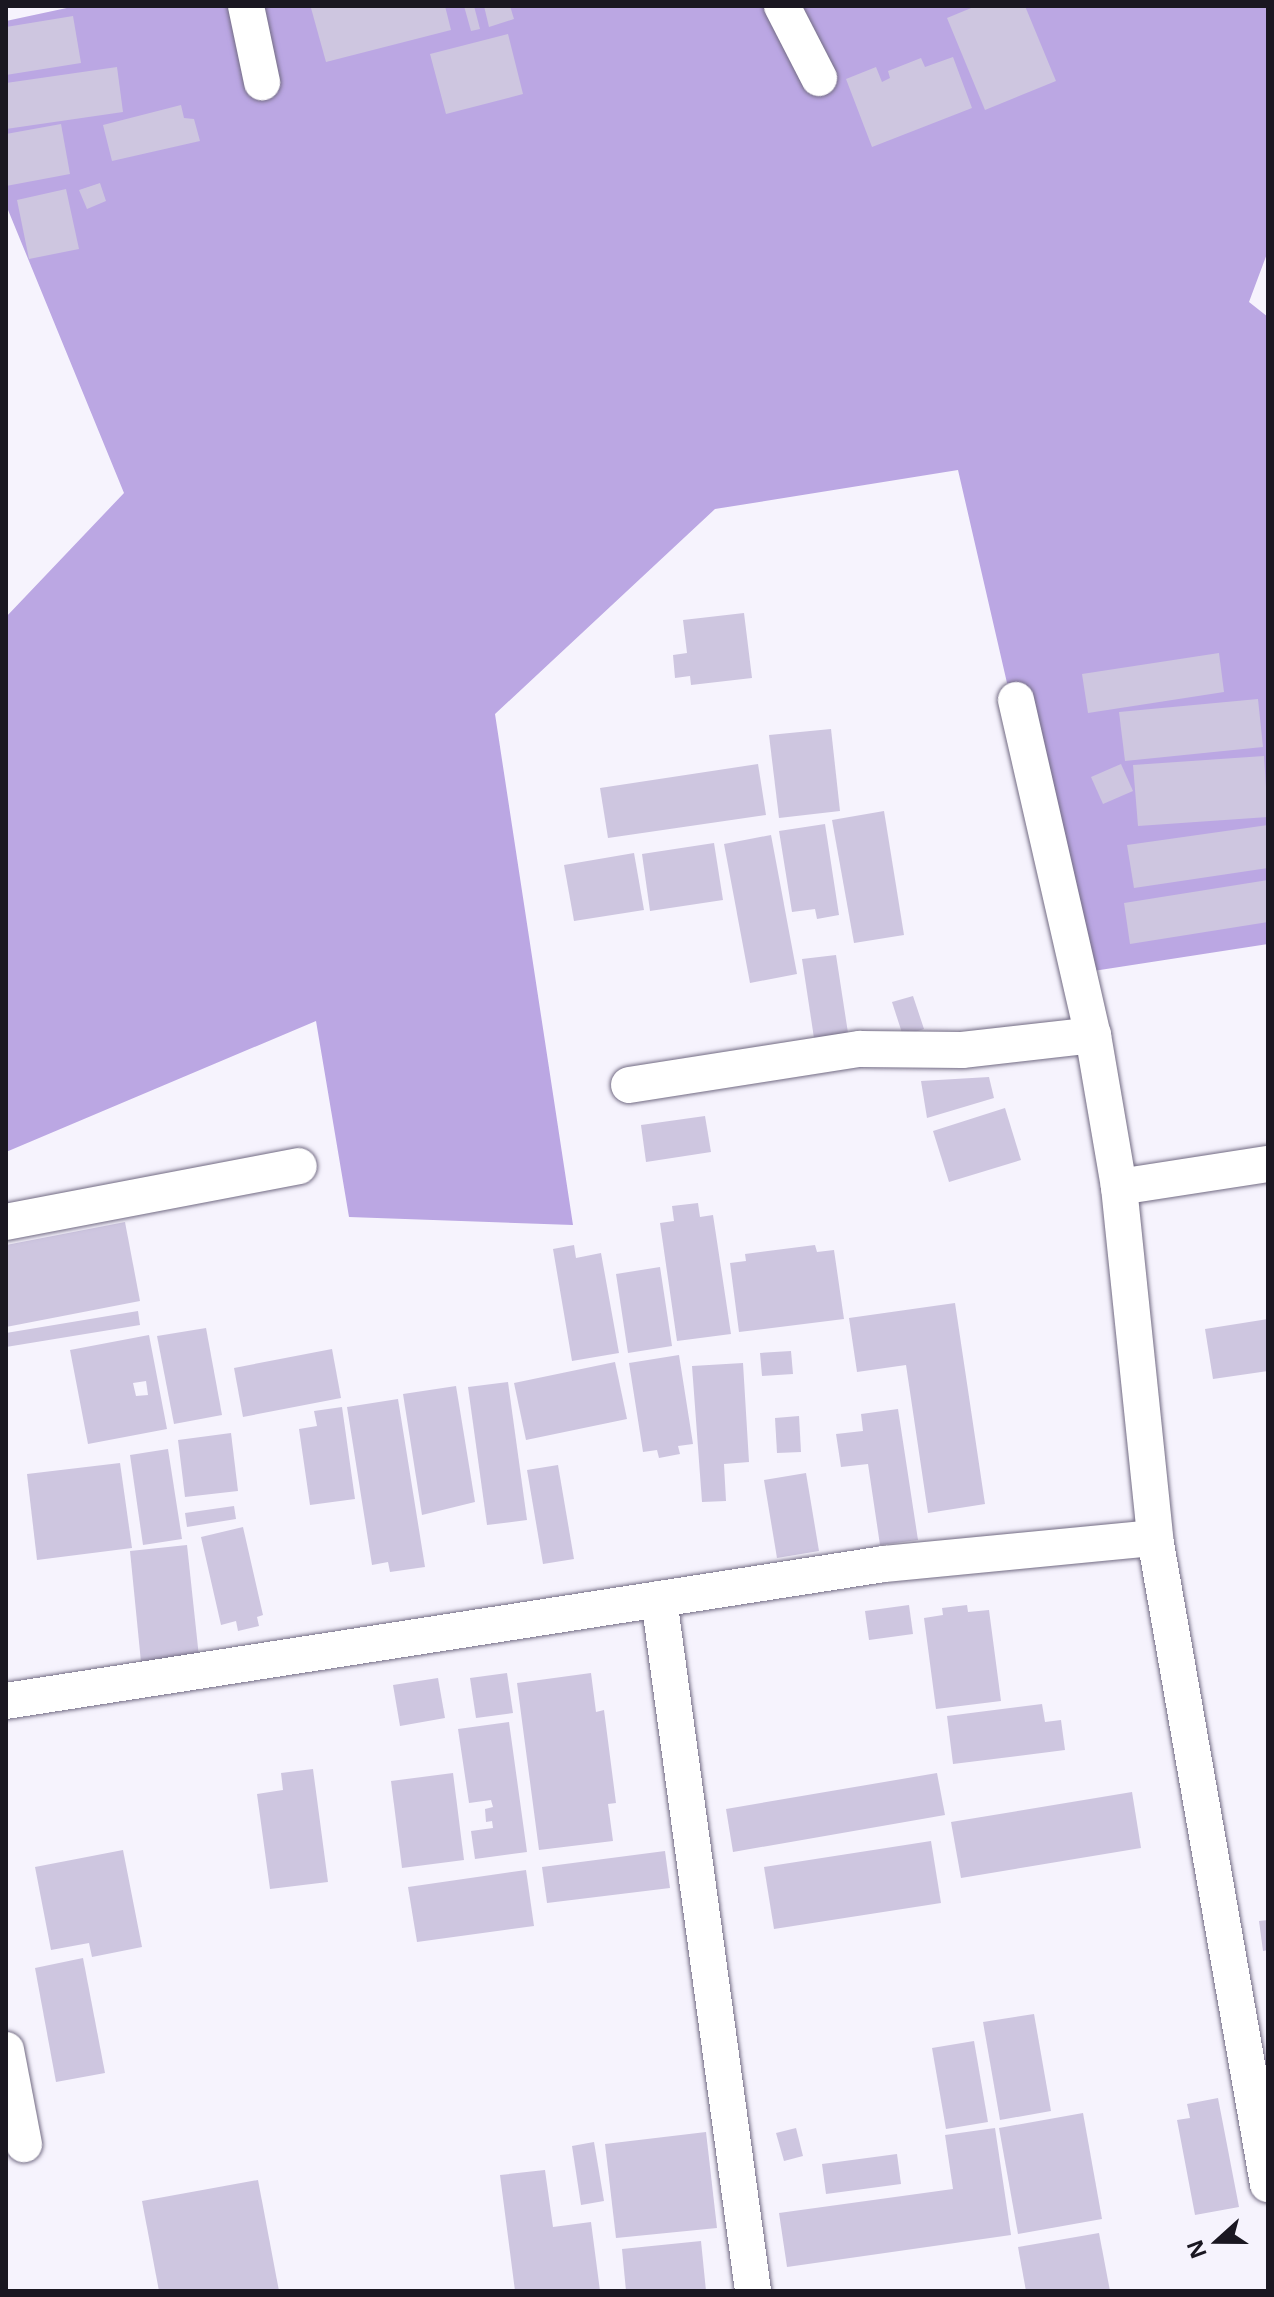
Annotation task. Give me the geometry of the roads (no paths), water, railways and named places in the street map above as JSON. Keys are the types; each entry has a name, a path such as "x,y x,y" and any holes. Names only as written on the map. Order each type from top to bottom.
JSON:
{"street":[{"path":"246,6 262,82"},
{"path":"782,6 819,78"},
{"path":"1016,700 1093,1035 1119,1187 1155,1538 1268,2184"},
{"path":"629,1085 860,1049 962,1050 1093,1035"},
{"path":"1119,1187 1268,1164"},
{"path":"6,1222 299,1166"},
{"path":"6,1701 884,1564 1155,1538"},
{"path":"659,1599 753,2291"},
{"path":"6,2050 24,2144"}]}
